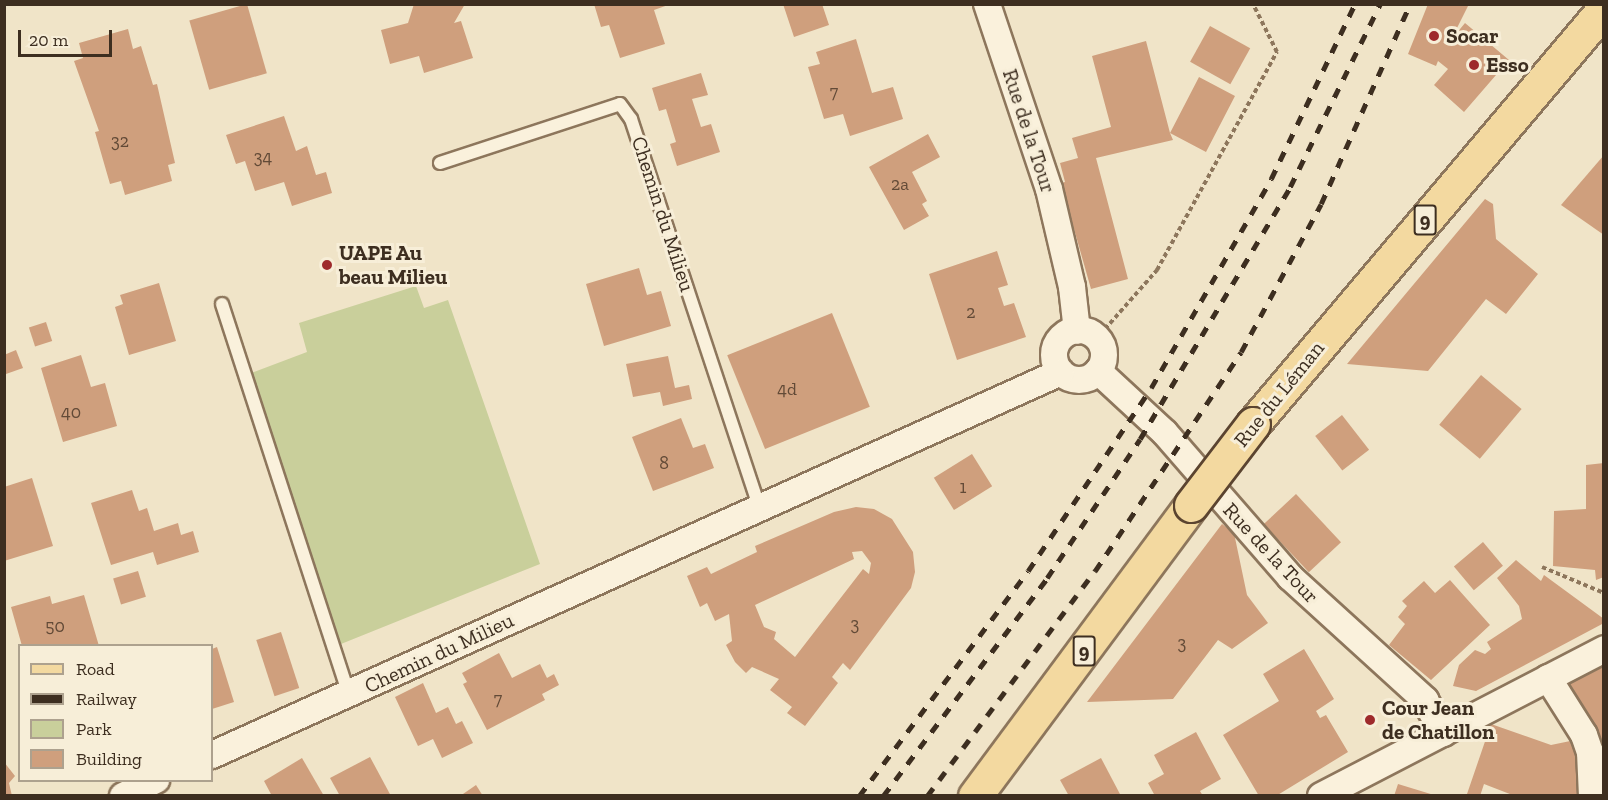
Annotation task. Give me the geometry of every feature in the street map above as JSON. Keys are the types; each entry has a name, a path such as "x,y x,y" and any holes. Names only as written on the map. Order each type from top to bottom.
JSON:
{"main road":[{"name":"Rue du Léman","path":"975,795 1253,424 1600,18"}],"street":[{"name":"Rue de la Tour","path":"987,4 1049,189 1072,287 1086,334"},
{"path":"1067,334 1086,334 1103,352 1098,371 1081,380 1061,372 1055,361 1056,346 1067,334"},
{"name":"Rue de la Tour","path":"1098,371 1165,433 1290,577 1425,700 1443,733"},
{"name":"Chemin du Milieu","path":"213,755 1061,372"},
{"path":"1321,795 1604,649"},
{"path":"1548,678 1584,735 1590,752 1592,795"},
{"path":"123,795 152,782"}],"lane":[{"name":"Chemin du Milieu","path":"440,163 620,104 631,119 759,507"},
{"name":"Chemin du Milieu","path":"222,304 349,694"}],"path":[{"path":"1086,334 1157,270 1277,52 1253,4"},
{"path":"1542,567 1604,593"}],"green space":[{"path":"416,286 424,308 448,300 540,564 341,644 251,373 307,352 299,323"}],"building":[{"path":"247,4 267,73 209,90 189,21"},
{"path":"414,4 465,4 454,23 461,21 473,58 424,73 419,56 390,64 381,30 408,23"},
{"path":"594,4 671,4 654,10 665,44 620,58 609,25 601,27"},
{"path":"783,4 822,4 829,25 794,37"},
{"name":"Esso","path":"1428,4 1469,4 1451,40 1465,23 1509,60 1464,112 1434,85 1448,69 1438,61 1436,66 1408,54"},
{"path":"1210,26 1250,48 1230,84 1190,62"},
{"path":"128,29 133,49 141,46 153,85 157,84 175,163 168,165 172,181 125,195 121,181 110,184 95,132 99,131 74,61 83,58 79,43"},
{"path":"856,39 872,93 893,87 903,119 850,136 843,114 824,119 808,67 820,64 816,52"},
{"path":"1146,41 1173,140 1096,158 1128,279 1091,289 1061,183 1065,182 1060,163 1078,158 1072,138 1111,127 1092,56"},
{"path":"701,73 708,95 692,99 701,127 711,124 720,152 677,166 670,144 676,142 666,109 659,111 652,88"},
{"path":"1199,77 1235,96 1206,152 1170,133"},
{"path":"284,116 296,151 307,146 316,175 326,172 332,193 292,206 284,182 255,191 245,161 236,164 226,135"},
{"path":"928,134 940,157 912,172 927,201 922,204 929,216 904,230 869,167"},
{"path":"1604,155 1604,235 1561,205"},
{"path":"1485,199 1493,204 1496,239 1538,274 1506,314 1486,299 1428,371 1347,364"},
{"path":"997,251 1008,285 998,288 1004,306 1014,303 1026,337 957,360 929,274"},
{"path":"639,268 647,295 661,291 671,326 604,346 586,284"},
{"path":"159,283 176,341 129,355 115,307 123,304 120,295"},
{"path":"832,313 870,407 765,449 727,355"},
{"path":"46,322 52,341 35,347 29,328"},
{"path":"16,350 23,368 6,374 4,355"},
{"path":"81,355 91,387 105,383 117,426 63,442 41,368"},
{"path":"668,356 675,388 689,385 692,399 663,406 660,392 633,397 626,364"},
{"path":"1481,375 1522,409 1480,459 1439,425"},
{"path":"1342,415 1369,450 1342,471 1315,436"},
{"path":"681,418 693,448 705,444 714,468 653,491 632,437"},
{"path":"972,454 992,486 954,510 934,478"},
{"path":"1604,463 1604,577 1596,580 1595,570 1553,566 1554,511 1586,509 1586,465"},
{"path":"32,478 53,546 4,561 4,487"},
{"path":"132,490 139,511 147,508 154,531 178,523 181,535 193,531 199,552 157,565 153,552 111,565 91,503"},
{"path":"1296,494 1341,542 1309,572 1264,524"},
{"path":"856,507 874,509 892,519 913,552 915,572 911,588 850,670 843,663 832,677 838,683 805,726 787,713 792,707 770,690 779,679 752,667 746,673 735,662 726,645 732,641 729,614 715,621 707,603 700,607 687,576 707,567 711,574 757,552 755,546 834,512","holes":["862,551 871,563 869,574 863,569 795,657 774,639 776,632 764,627 755,605 854,559 852,552"]},
{"path":"1222,524 1234,533 1247,595 1268,623 1232,649 1218,640 1173,699 1087,702"},
{"path":"1483,542 1503,566 1474,590 1454,566"},
{"path":"1516,560 1541,581 1544,575 1604,619 1604,623 1476,691 1453,686 1459,665 1475,650 1485,654 1491,649 1487,642 1522,619 1519,606 1497,578"},
{"path":"138,571 146,597 121,604 113,579"},
{"path":"1450,580 1490,625 1431,680 1389,645 1405,624 1398,617 1407,606 1402,601 1424,581 1435,593"},
{"path":"84,595 98,644 21,644 11,607 50,596 52,604"},
{"path":"281,632 299,688 275,696 256,640"},
{"path":"217,647 234,702 213,709 213,649"},
{"path":"1304,649 1334,699 1316,711 1320,718 1326,715 1348,752 1276,796 1259,796 1223,735 1279,701 1263,674"},
{"path":"499,653 512,678 540,664 547,678 554,674 559,685 542,694 545,700 487,730 463,684 467,682 462,673"},
{"path":"1604,662 1604,771 1566,684"},
{"path":"423,683 436,713 448,707 456,724 462,721 473,743 442,758 433,739 418,746 395,697"},
{"path":"1491,724 1551,745 1580,739 1585,796 1515,796 1484,784 1480,796 1467,794"},
{"path":"1196,732 1221,779 1200,791 1203,796 1155,796 1148,783 1164,774 1154,755"},
{"path":"370,757 391,796 340,796 330,778"},
{"path":"302,758 324,796 272,796 264,781"},
{"path":"1101,758 1121,796 1069,796 1060,780"},
{"path":"4,762 15,776 9,783 12,796 4,796"},
{"path":"1398,784 1434,795 1394,796"},
{"path":"476,785 483,796 464,796 463,794"}],"railway":[{"path":"859,796 1028,571 1151,388 1271,179 1355,4"},
{"path":"883,796 1047,578 1140,439 1290,187 1380,4"},
{"path":"927,796 1095,571 1241,352 1321,204 1410,4"}],"place":[{"name":"Socar","path":"1434,36"},
{"name":"Esso","path":"1474,65"},
{"name":"UAPE Au beau Milieu","path":"327,265"},
{"name":"Cour Jean de Chatillon","path":"1370,720"}]}
